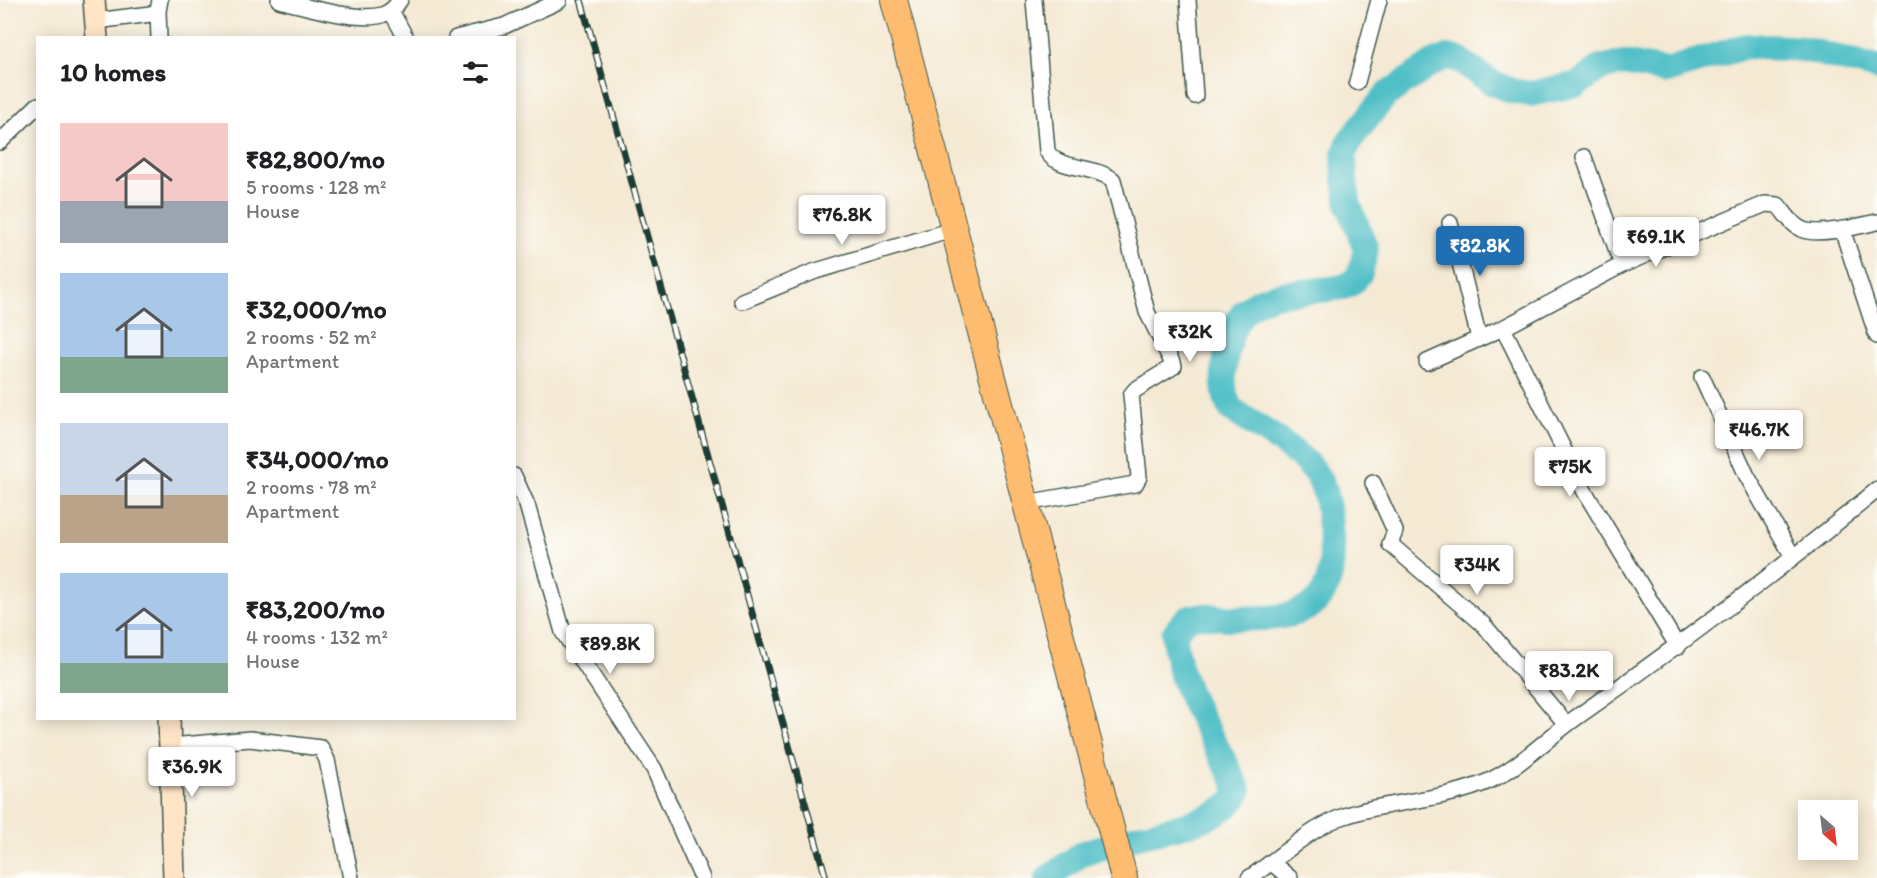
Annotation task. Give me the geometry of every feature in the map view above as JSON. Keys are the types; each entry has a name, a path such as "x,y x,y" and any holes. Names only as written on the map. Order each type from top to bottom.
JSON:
{"highway":[{"path":"894,0 1124,878"}],"main road":[{"path":"170,720 174,878"}],"street":[{"path":"279,0 328,11 373,17 396,5 405,36"},
{"path":"1026,503 1135,484 1139,477 1131,395 1135,390 1174,366 1147,312 1113,180 1094,170 1057,162 1047,151 1034,0"},
{"path":"1188,0 1195,96"},
{"path":"1357,82 1379,0"},
{"path":"464,36 504,26 559,1"},
{"path":"96,19 151,14 159,5"},
{"path":"159,5 159,36"},
{"path":"0,142 36,107"},
{"path":"1584,157 1622,265"},
{"path":"1427,362 1503,328 1622,265 1765,204 1778,205 1801,230 1842,229 1877,222"},
{"path":"1450,223 1479,338"},
{"path":"742,301 813,272 955,229"},
{"path":"1842,229 1877,336"},
{"path":"1503,328 1585,492 1678,647"},
{"path":"1702,376 1747,476 1793,556"},
{"path":"516,480 527,505 563,632 654,770 702,878"},
{"path":"1373,483 1395,531 1390,543 1484,625 1566,724"},
{"path":"1249,878 1313,832 1341,818 1488,781 1508,770 1566,724 1678,647 1877,490"},
{"path":"171,746 250,739 321,748 327,760 351,878"},
{"path":"1272,863 1290,878"}],"waterway":[{"path":"1131,838 1207,817 1232,802 1239,791 1199,715 1182,676 1174,634 1186,620 1195,617 1271,618 1290,615 1306,609 1318,599 1327,585 1331,565 1331,539 1328,507 1322,484 1301,458 1231,409 1224,390 1224,370 1232,332 1241,315 1253,304 1284,294 1343,287 1352,283 1360,273 1366,249 1349,206 1344,155 1350,140 1386,95 1433,63 1448,57 1459,60 1491,82 1512,91 1530,94 1578,84 1600,68 1623,63 1666,71 1746,46 1804,49 1877,68"},
{"path":"1048,878 1083,853 1104,847"}],"railway":[{"path":"581,0 826,878"}]}
